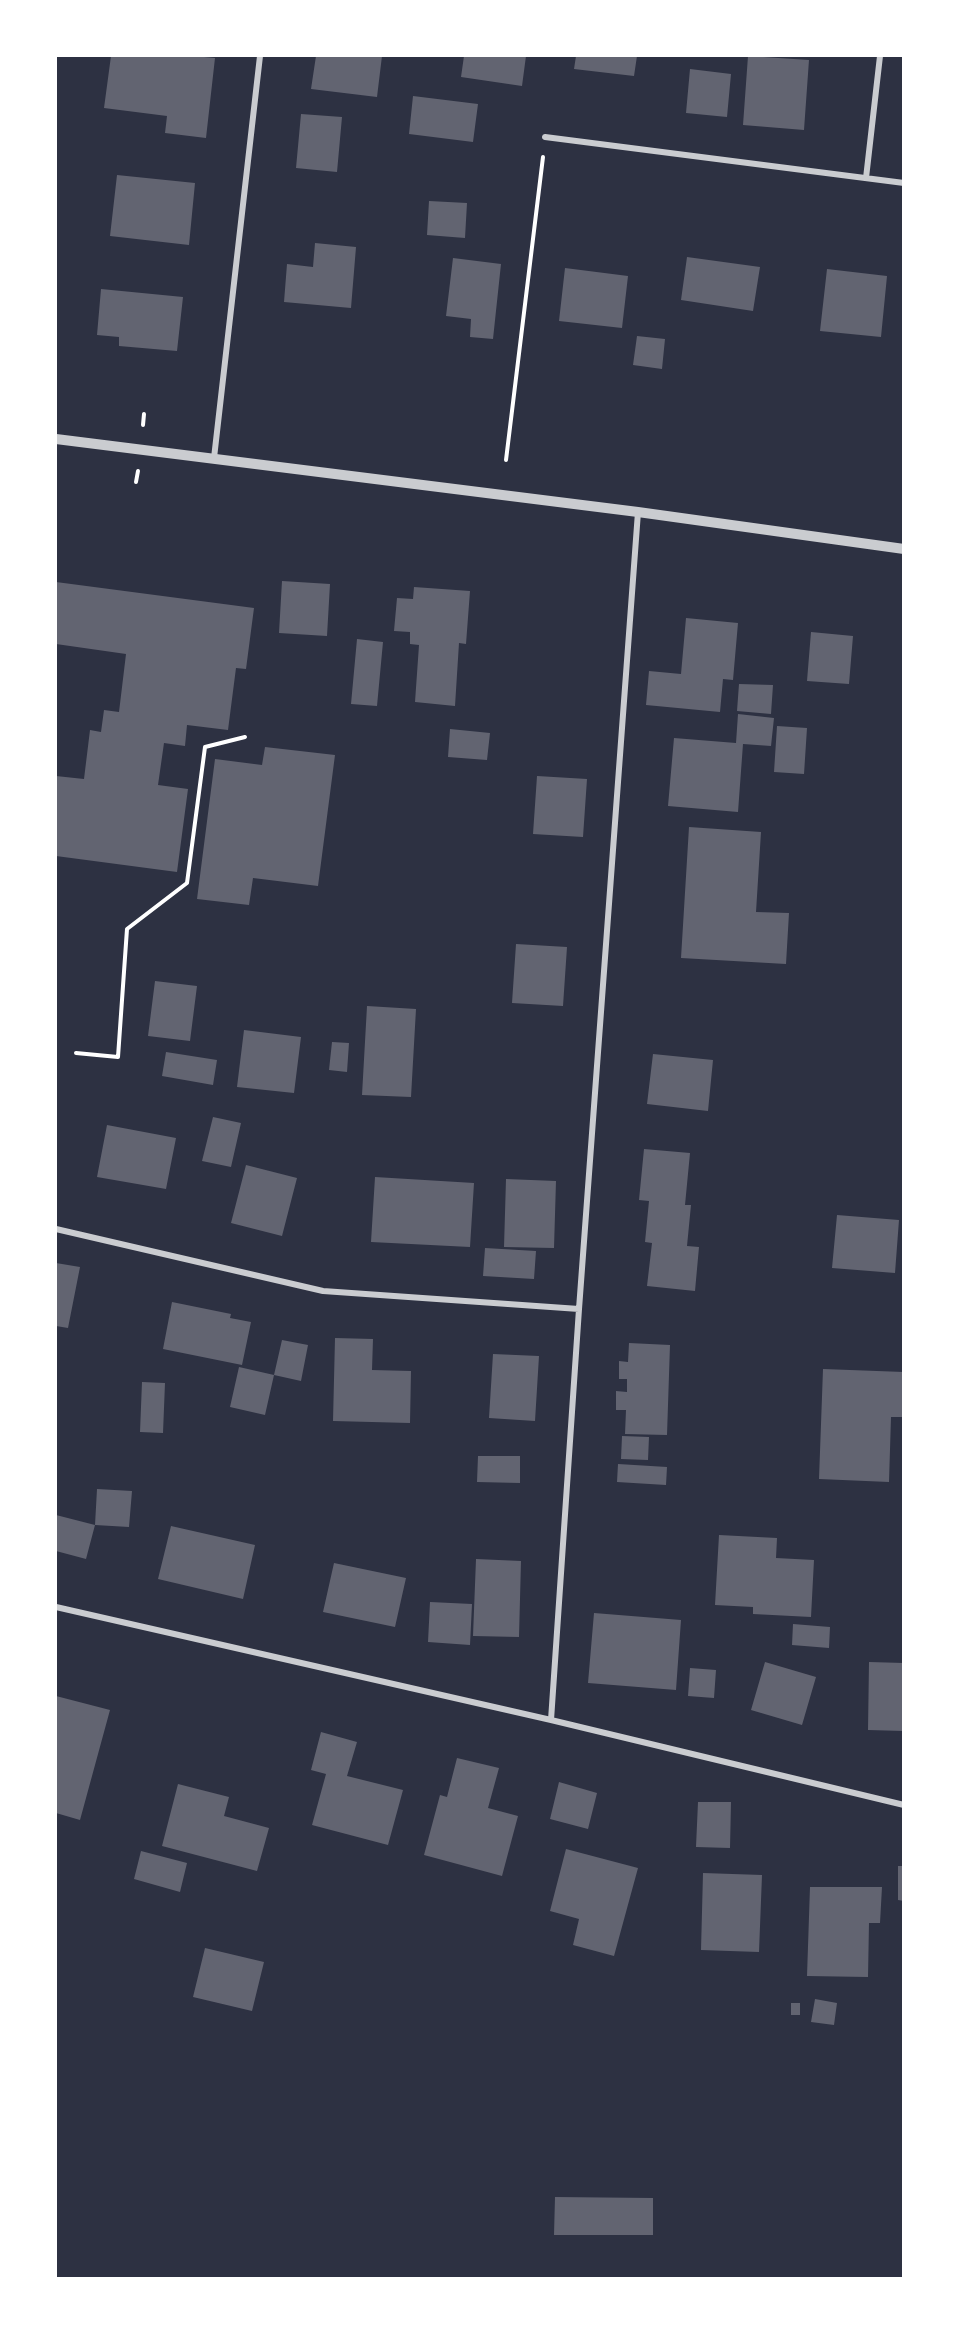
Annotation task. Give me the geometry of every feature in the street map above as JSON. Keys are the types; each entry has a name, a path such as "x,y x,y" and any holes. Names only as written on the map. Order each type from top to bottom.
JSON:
{"street":[{"path":"214,458 260,56"},
{"path":"866,178 880,56"},
{"path":"545,138 903,183"},
{"path":"56,438 638,512 903,549"},
{"path":"551,1720 638,512"},
{"path":"56,1229 323,1291 579,1309"},
{"path":"56,1607 551,1720 903,1805"}],"path":[{"path":"506,460 545,138"},
{"path":"76,1053 118,1057 127,928 187,883 205,747 245,737"}],"building":[{"path":"111,56 215,58 206,138 165,133 167,116 104,108"},
{"path":"316,56 382,56 377,97 311,89"},
{"path":"464,56 526,56 522,86 461,77"},
{"path":"576,56 637,56 634,76 574,69"},
{"path":"748,56 809,60 804,130 743,125"},
{"path":"690,69 731,74 727,117 686,113"},
{"path":"413,96 478,104 473,142 409,134"},
{"path":"301,114 342,117 337,172 296,168"},
{"path":"117,175 195,183 189,245 110,236"},
{"path":"429,201 467,203 465,238 427,235"},
{"path":"315,243 356,247 351,308 284,302 287,264 313,267"},
{"path":"687,257 760,267 753,311 681,300"},
{"path":"453,258 501,264 493,339 470,337 471,319 446,316"},
{"path":"565,268 628,276 622,328 559,321"},
{"path":"827,269 887,276 881,337 820,331"},
{"path":"101,289 183,297 177,351 119,346 119,337 97,335"},
{"path":"637,336 665,339 662,369 633,365"},
{"path":"282,581 330,584 327,636 279,633"},
{"path":"56,582 254,608 246,669 236,668 228,730 187,725 185,746 164,743 158,785 188,789 177,872 56,856 56,776 84,779 90,730 101,732 104,710 119,712 126,654 56,644"},
{"path":"414,587 470,591 466,644 459,643 455,706 415,702 419,645 410,644 410,632 394,631 397,598 413,599"},
{"path":"686,618 738,623 733,680 723,679 720,712 646,705 649,671 681,674"},
{"path":"811,632 853,636 849,684 807,681"},
{"path":"357,639 383,642 377,706 351,704"},
{"path":"739,684 773,685 771,714 737,711"},
{"path":"738,714 774,718 771,746 743,744 738,812 668,806 674,738 736,743"},
{"path":"777,726 807,728 804,774 774,772"},
{"path":"450,729 490,733 487,760 448,757"},
{"path":"265,747 335,755 318,886 253,878 249,905 197,899 215,759 262,765"},
{"path":"537,776 587,779 583,837 533,834"},
{"path":"689,827 761,832 756,912 789,913 786,964 681,958"},
{"path":"516,944 567,947 563,1006 512,1003"},
{"path":"155,981 197,986 190,1041 148,1036"},
{"path":"367,1006 416,1009 411,1097 362,1095"},
{"path":"244,1030 301,1037 294,1093 237,1087"},
{"path":"332,1042 349,1043 347,1072 329,1070"},
{"path":"166,1052 217,1060 213,1085 162,1076"},
{"path":"653,1054 713,1060 708,1111 647,1104"},
{"path":"213,1117 241,1123 231,1167 202,1161"},
{"path":"107,1125 176,1138 166,1189 97,1177"},
{"path":"644,1149 690,1153 685,1205 691,1205 687,1246 699,1247 695,1291 647,1286 652,1243 645,1242 649,1201 639,1200"},
{"path":"246,1165 297,1178 282,1236 231,1223"},
{"path":"375,1177 474,1183 470,1247 371,1242"},
{"path":"506,1179 556,1181 554,1248 504,1247"},
{"path":"837,1215 899,1220 895,1273 832,1268"},
{"path":"485,1248 536,1251 534,1279 483,1276"},
{"path":"56,1263 80,1267 68,1328 56,1326"},
{"path":"172,1302 231,1314 230,1318 251,1322 242,1365 163,1349"},
{"path":"335,1338 373,1339 372,1370 411,1371 410,1423 333,1421"},
{"path":"282,1340 308,1345 301,1381 274,1375"},
{"path":"629,1343 670,1345 667,1435 625,1434 626,1410 616,1410 616,1391 627,1392 627,1379 619,1379 619,1361 628,1362"},
{"path":"493,1354 539,1356 535,1421 489,1418"},
{"path":"239,1367 274,1375 265,1415 230,1407"},
{"path":"823,1369 904,1372 902,1417 891,1417 889,1482 819,1479"},
{"path":"142,1382 165,1383 163,1433 140,1432"},
{"path":"622,1436 649,1437 648,1460 621,1459"},
{"path":"478,1456 520,1456 520,1483 477,1482"},
{"path":"618,1464 667,1467 666,1485 617,1482"},
{"path":"97,1489 132,1491 129,1527 95,1525"},
{"path":"56,1515 95,1525 86,1559 56,1551"},
{"path":"171,1526 255,1545 243,1599 158,1579"},
{"path":"719,1535 777,1538 776,1558 814,1560 811,1617 753,1614 753,1607 715,1605"},
{"path":"476,1559 521,1561 519,1637 473,1636"},
{"path":"334,1563 406,1578 395,1627 323,1612"},
{"path":"430,1602 472,1604 470,1645 428,1642"},
{"path":"594,1613 681,1620 676,1690 588,1683"},
{"path":"793,1624 830,1627 829,1648 792,1645"},
{"path":"765,1662 816,1677 802,1725 751,1710"},
{"path":"869,1662 904,1663 904,1731 868,1730"},
{"path":"690,1668 716,1670 714,1698 688,1696"},
{"path":"56,1696 110,1710 80,1820 56,1813"},
{"path":"321,1732 357,1742 347,1776 403,1790 388,1845 312,1825 326,1774 311,1770"},
{"path":"457,1758 499,1768 488,1808 518,1816 502,1876 424,1855 440,1795 447,1797"},
{"path":"559,1782 597,1793 588,1829 550,1819"},
{"path":"178,1784 229,1797 224,1816 269,1828 257,1871 162,1846"},
{"path":"698,1802 731,1802 730,1848 696,1847"},
{"path":"566,1849 638,1868 614,1956 573,1945 579,1919 550,1911"},
{"path":"141,1851 187,1863 180,1892 134,1879"},
{"path":"898,1866 904,1866 904,1901 898,1900"},
{"path":"703,1873 762,1875 759,1952 701,1950"},
{"path":"810,1887 882,1887 880,1923 869,1923 868,1977 807,1976"},
{"path":"205,1948 264,1962 252,2011 193,1997"},
{"path":"815,1999 837,2003 834,2025 811,2022"},
{"path":"791,2003 800,2003 800,2015 791,2015"},
{"path":"555,2197 653,2198 653,2235 554,2235"}]}
